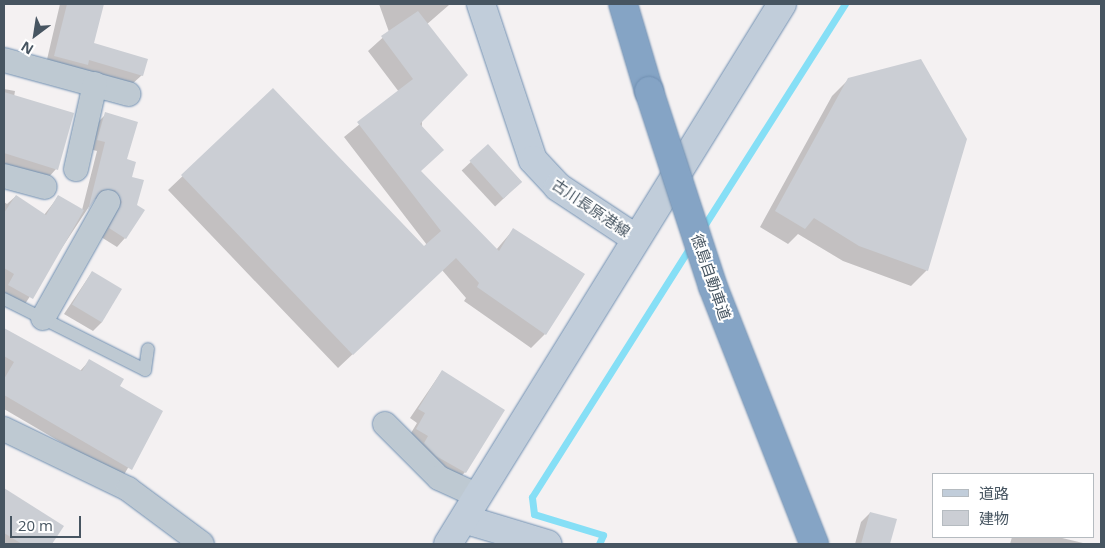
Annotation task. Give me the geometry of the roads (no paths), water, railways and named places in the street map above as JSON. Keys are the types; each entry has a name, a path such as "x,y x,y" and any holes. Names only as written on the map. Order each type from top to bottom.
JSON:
{"highway":[{"name":"徳島自動車道","path":"624,4 713,287 814,544"}],"main road":[{"name":"古川長原港線","path":"481,4 533,160 558,187 636,238 782,4"},
{"path":"448,544 636,238"},
{"path":"472,507 547,544"}],"street":[{"path":"4,60 128,94"},
{"path":"76,169 95,84"},
{"path":"4,176 45,188"},
{"path":"42,318 108,202"},
{"path":"385,424 438,478 472,507"},
{"path":"4,429 128,489 202,544"}],"lane":[{"path":"4,299 145,370 148,349"}],"waterway":[{"path":"702,229 845,4"},
{"path":"599,544 603,535 534,514 532,497 692,244"}]}
